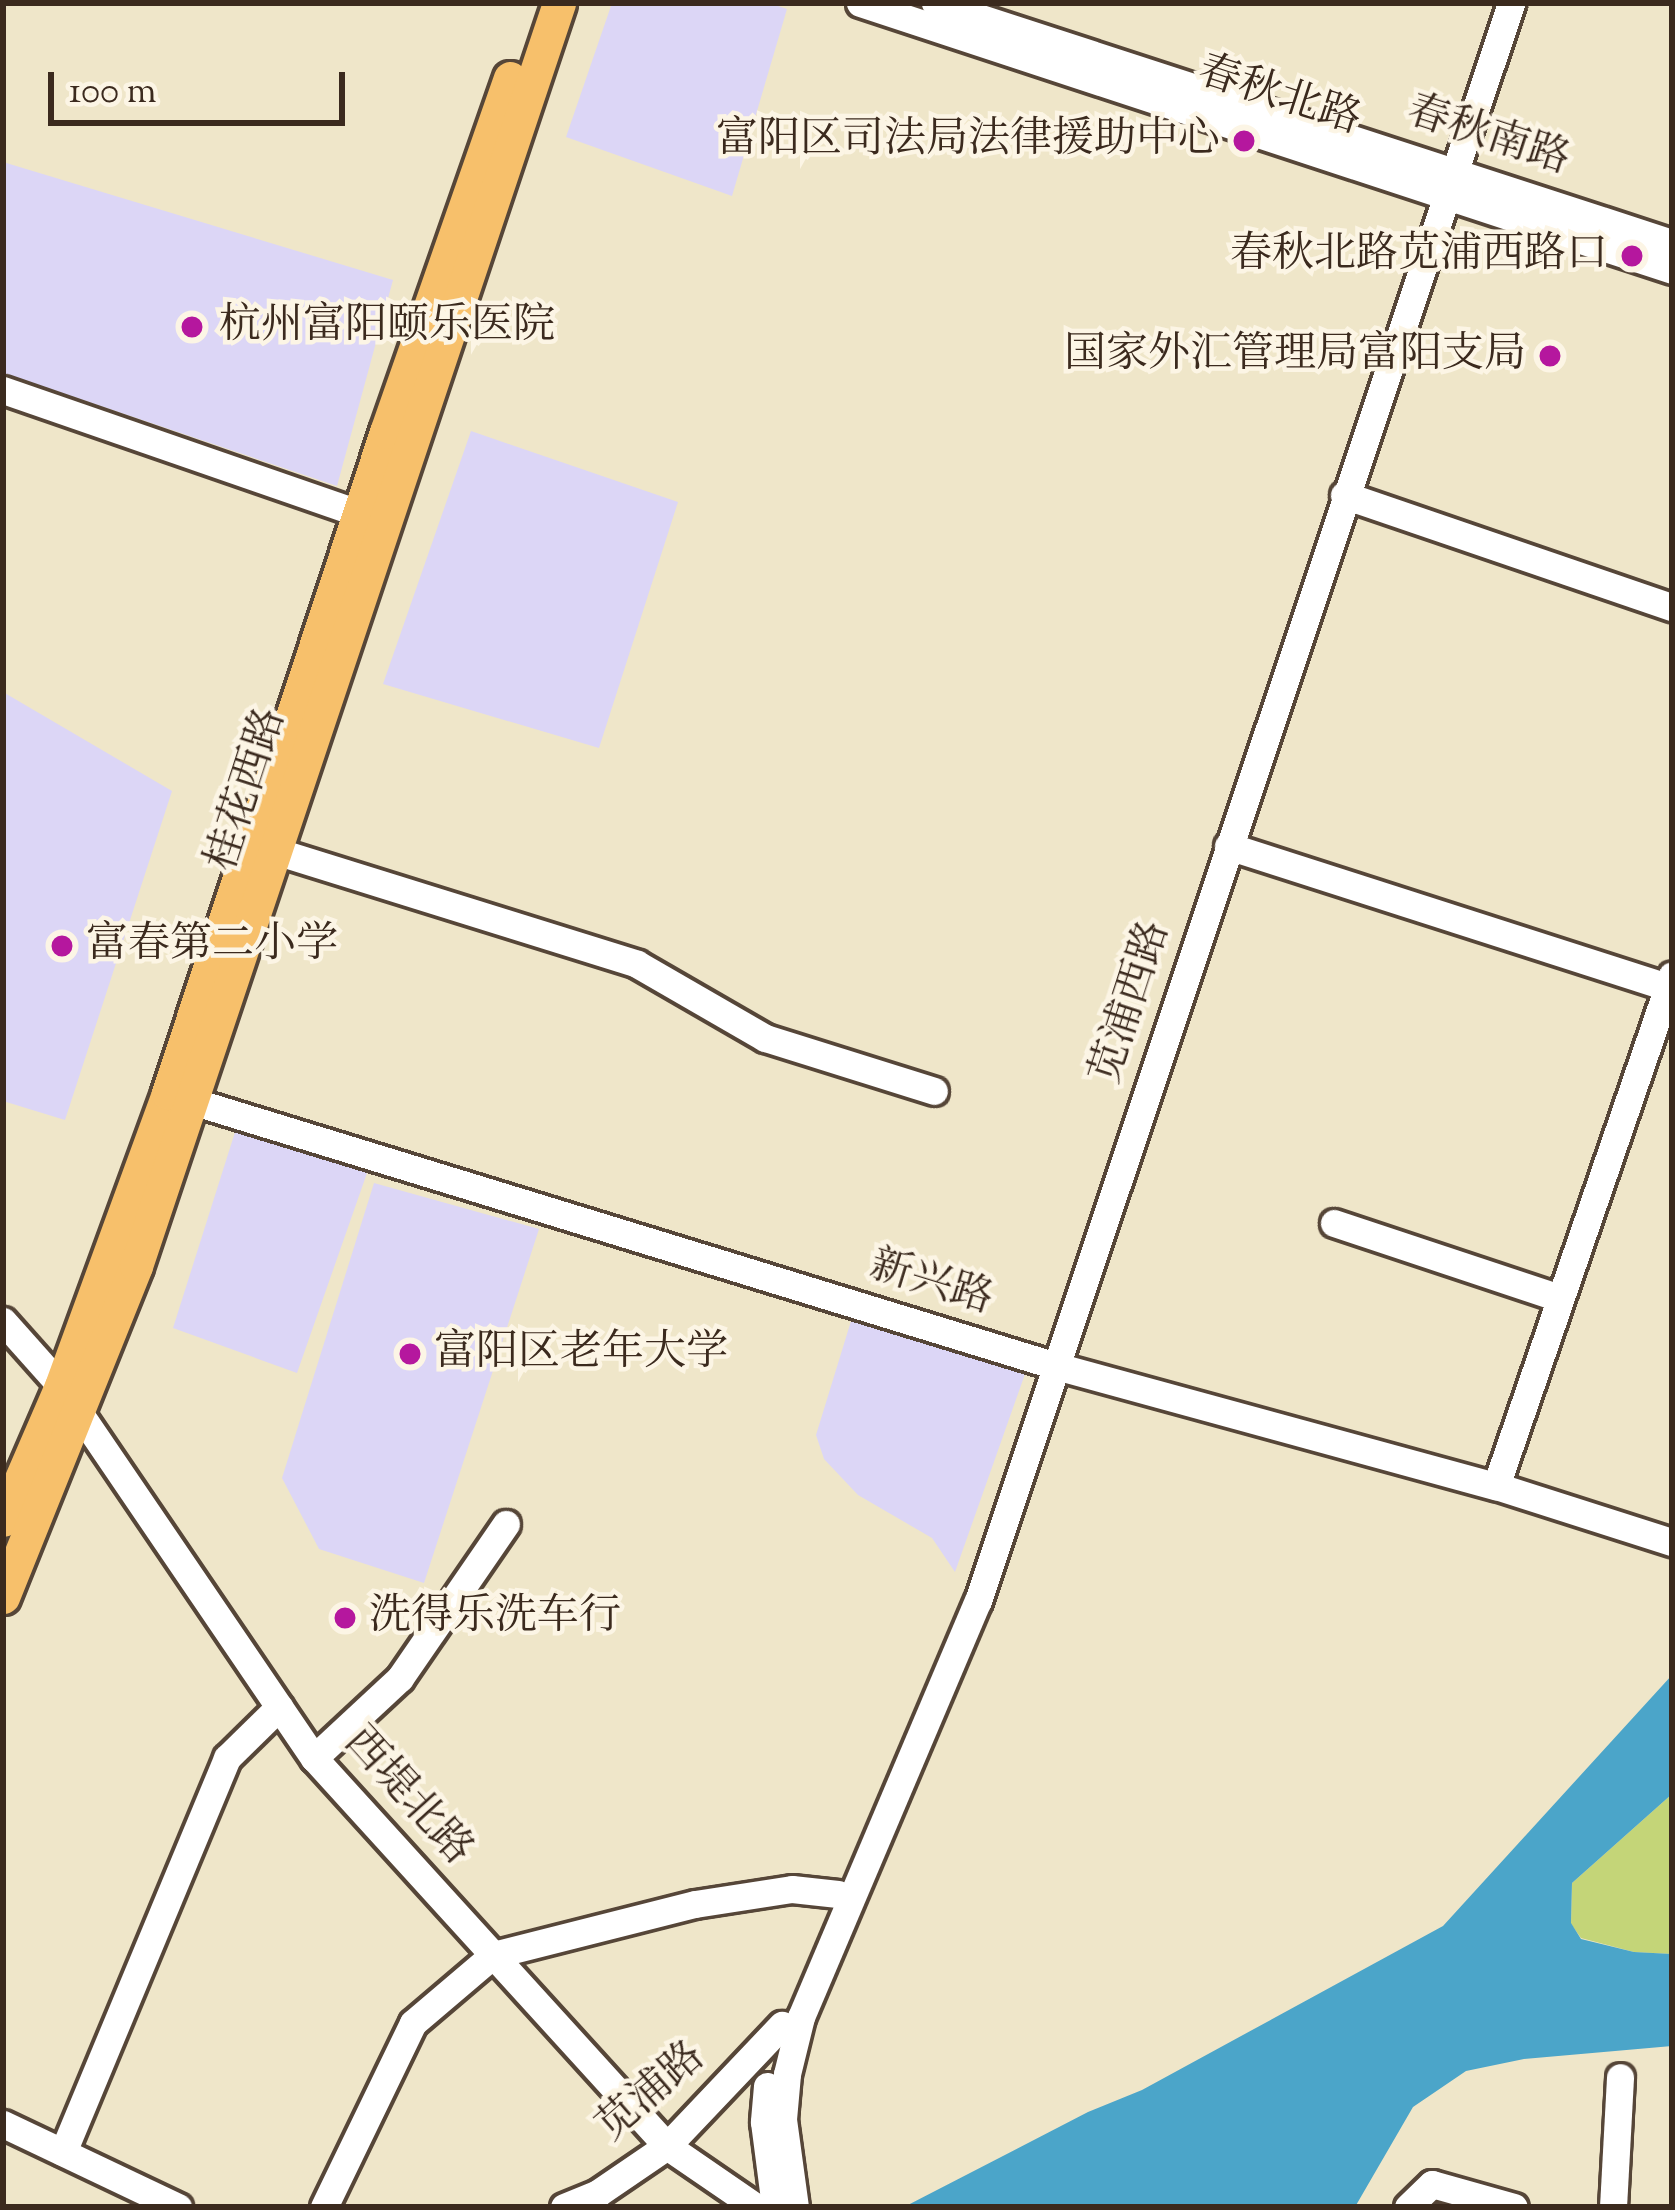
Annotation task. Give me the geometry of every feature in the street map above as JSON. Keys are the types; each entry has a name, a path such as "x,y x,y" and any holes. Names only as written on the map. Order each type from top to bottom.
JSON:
{"main road":[{"name":"桂花西路","path":"3,1597 80,1415 359,513 536,3"},
{"name":"桂花西路","path":"3,1520 181,1097 274,851 559,3"}],"street":[{"name":"春秋北路","path":"860,3 1443,181 1672,270"},
{"name":"春秋南路","path":"935,3 1443,181 1672,243"},
{"name":"苋浦西路","path":"789,2018 962,1598 1049,1364 1344,495 1443,181 1491,3"},
{"name":"苋浦西路","path":"789,2018 978,1601 1049,1364 1443,181 1511,3"},
{"path":"3,390 359,513"},
{"path":"1344,495 1672,607"},
{"path":"1228,847 1670,981 1663,1035 1560,1298 1496,1486"},
{"path":"274,851 637,964 765,1038 934,1091"},
{"name":"新兴路","path":"181,1097 1049,1364 1496,1486 1672,1542"},
{"path":"1334,1223 1560,1298"},
{"name":"西堤北路","path":"3,1321 61,1386 314,1758 667,2146 756,2207"},
{"path":"314,1758 400,1678 506,1524"},
{"path":"63,2152 227,1758 279,1707"},
{"path":"324,2207 412,2023 493,1955 675,1908 792,1889 838,1894"},
{"path":"775,2207 764,2122 768,2077 789,2018"},
{"path":"789,2018 784,2119 795,2207"},
{"name":"苋浦路","path":"563,2207 598,2193 667,2146 789,2018"},
{"path":"1612,2207 1620,2077"},
{"path":"3,2124 178,2207"},
{"path":"1408,2207 1432,2184 1514,2207"}],"shaded area":[{"path":"612,3 769,3 787,9 732,196 566,137"},
{"name":"杭州富阳颐乐医院","path":"3,162 393,280 337,486 3,373"},
{"path":"471,431 678,502 599,748 383,684"},
{"name":"富春第二小学","path":"3,692 172,791 65,1120 3,1101"},
{"path":"236,1129 367,1173 297,1373 173,1328"},
{"name":"富阳区老年大学","path":"374,1183 539,1229 424,1583 319,1549 282,1478"},
{"path":"851,1321 1025,1374 955,1572 932,1538 858,1495 824,1459 816,1435"}],"green space":[{"path":"1672,1794 1672,1954 1634,1952 1581,1938 1571,1924 1572,1883"}],"water":[{"path":"1672,1675 1672,1794 1572,1883 1571,1923 1581,1939 1634,1952 1672,1954 1672,2046 1524,2059 1466,2071 1413,2107 1355,2207 904,2207 1088,2112 1142,2090 1443,1926"}],"place":[{"name":"富阳区司法局法律援助中心","path":"1244,141"},
{"name":"春秋北路苋浦西路口","path":"1632,256"},
{"name":"杭州富阳颐乐医院","path":"192,327"},
{"name":"国家外汇管理局富阳支局","path":"1550,356"},
{"name":"富春第二小学","path":"62,946"},
{"name":"富阳区老年大学","path":"410,1354"},
{"name":"洗得乐洗车行","path":"345,1618"}]}
